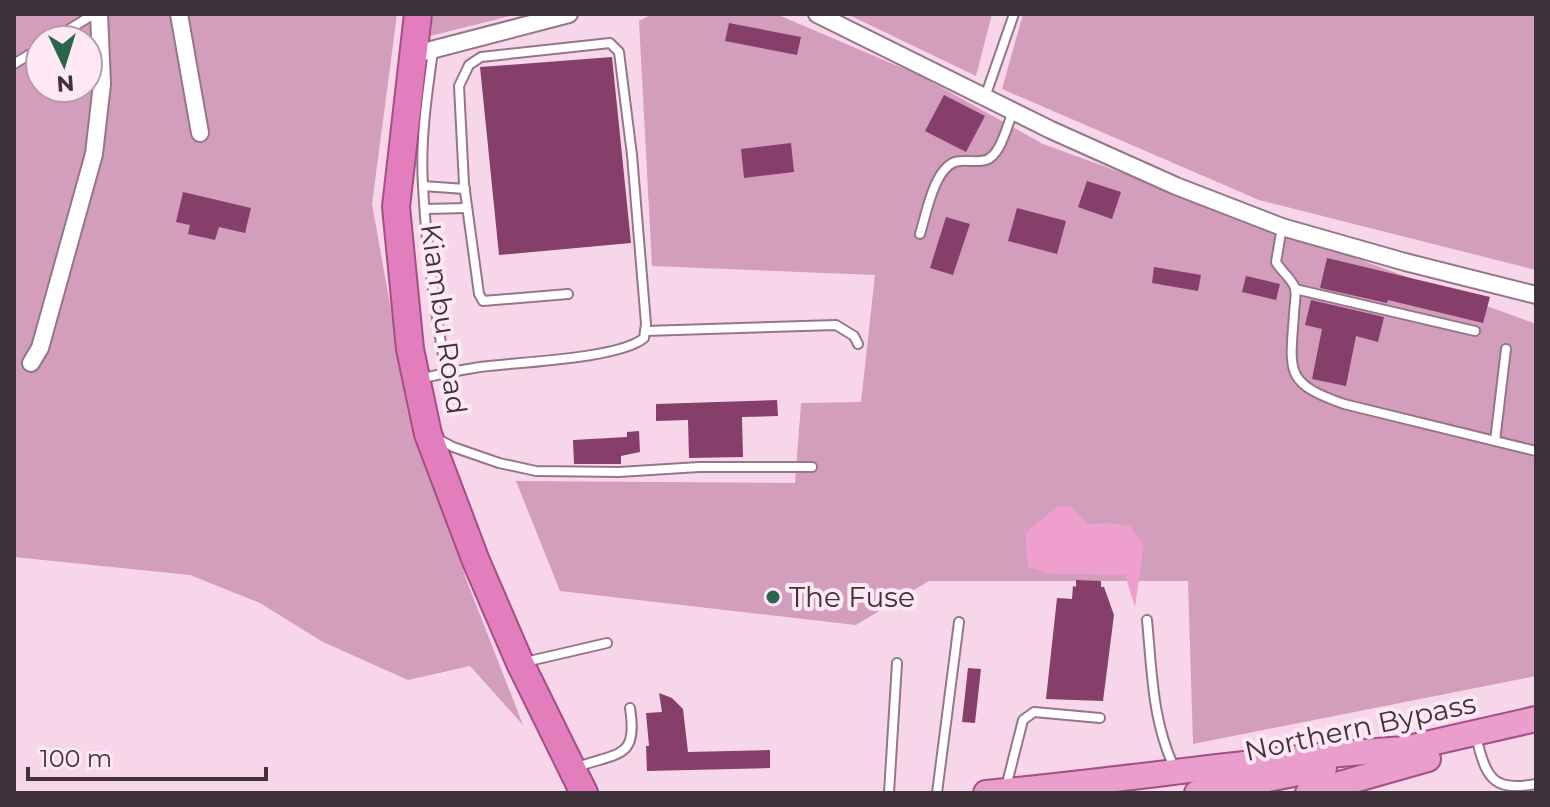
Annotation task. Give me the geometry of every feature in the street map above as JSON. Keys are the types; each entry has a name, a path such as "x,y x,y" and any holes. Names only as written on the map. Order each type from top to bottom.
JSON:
{"highway":[{"name":"Kiambu Road","path":"418,14 422,53 396,207 410,349 428,434 476,561 520,663 584,793"}],"main road":[{"path":"1309,793 1478,744 1536,720"},
{"name":"Northern Bypass","path":"1197,793 1536,720"},
{"path":"996,792 1310,755 1405,749"}],"street":[{"path":"31,363 40,348 94,154 102,84 96,14"},
{"path":"179,14 200,133"},
{"path":"422,53 569,14"},
{"path":"817,14 1013,111 1176,186 1282,227 1536,295"}],"lane":[{"path":"985,97 1014,14"},
{"path":"417,379 615,352 637,345 644,338 632,155 617,47 610,43 481,57 469,65 459,86 465,189 479,294 483,301 568,294"},
{"path":"422,53 423,186 432,288 446,373"},
{"path":"920,234 936,182 954,162 987,160 995,155 1013,111"},
{"path":"423,186 465,189"},
{"path":"425,209 467,208"},
{"path":"1282,227 1276,262 1295,289 1291,354 1292,371 1299,382 1318,395 1344,404 1536,451"},
{"path":"1295,289 1475,331"},
{"path":"645,331 836,325 854,336 858,344"},
{"path":"1495,441 1506,349"},
{"path":"428,434 476,455 536,471 812,467"},
{"path":"1147,620 1156,720 1161,740 1176,772"},
{"path":"937,793 959,622"},
{"path":"520,663 607,643"},
{"path":"889,793 897,663"},
{"path":"572,768 625,750 632,740 630,708"},
{"path":"996,792 1027,716 1034,712 1100,718"},
{"path":"1478,744 1483,766 1495,781 1513,786 1536,784"}],"shaded area":[{"path":"14,14 397,14 372,204 393,321 466,579 523,725 470,666 408,680 323,642 260,603 190,575 14,557"},
{"path":"433,14 518,14 430,36"},
{"path":"652,14 776,14 919,75 1043,144 1536,324 1536,676 1193,744 1188,581 929,581 856,625 560,591 516,481 795,483 801,403 861,402 875,275 652,266 639,21"},
{"path":"847,14 992,14 976,76"},
{"path":"1023,14 1536,14 1536,270 1259,200 1002,89"},
{"path":"1058,506 1071,507 1088,524 1130,526 1144,545 1135,607 1125,575 1053,574 1028,567 1025,533"}],"building":[{"path":"729,23 801,37 797,55 725,41"},
{"path":"612,57 631,243 499,255 480,67"},
{"path":"944,95 985,116 966,152 925,131"},
{"path":"791,143 794,172 744,178 741,149"},
{"path":"1087,181 1121,192 1112,219 1078,207"},
{"path":"183,192 251,208 245,233 219,227 215,240 188,234 190,225 176,222"},
{"path":"1017,208 1066,221 1057,254 1008,241"},
{"path":"946,217 970,224 953,275 930,268"},
{"path":"1327,258 1490,297 1483,323 1388,300 1387,303 1320,288"},
{"path":"1154,267 1201,275 1198,291 1152,283"},
{"path":"1246,276 1280,284 1276,300 1242,292"},
{"path":"1311,300 1384,317 1378,342 1356,336 1346,386 1312,379 1322,329 1305,325"},
{"path":"777,400 778,416 742,417 743,457 689,458 688,420 656,421 656,404"},
{"path":"639,431 640,452 621,456 621,464 574,464 573,440 627,437 627,432"},
{"path":"1076,580 1101,581 1114,615 1103,701 1046,699 1057,598 1072,599"},
{"path":"968,668 981,669 975,723 962,722"},
{"path":"659,693 672,698 683,709 688,752 770,750 770,768 647,771 646,746 649,746 646,713 662,712"}],"place":[{"name":"The Fuse","path":"773,597"}]}
